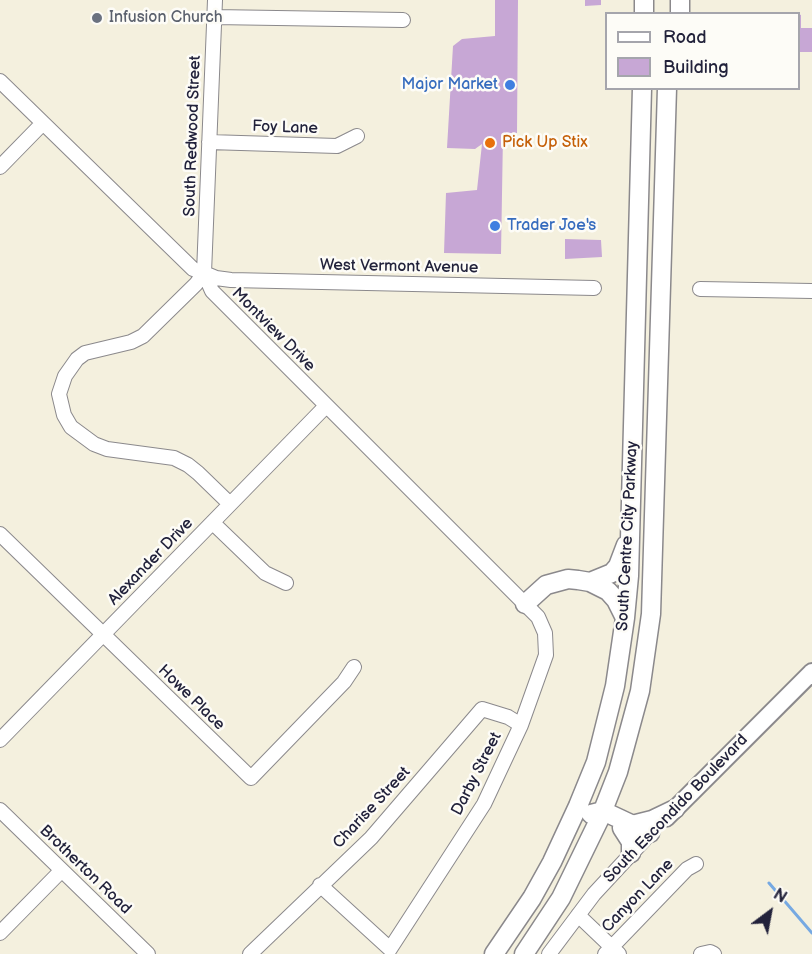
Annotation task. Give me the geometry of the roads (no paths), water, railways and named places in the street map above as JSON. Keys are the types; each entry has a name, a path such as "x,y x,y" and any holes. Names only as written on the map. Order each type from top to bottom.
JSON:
{"highway":[{"name":"South Centre City Parkway","path":"494,954 532,898 578,806 600,748 615,686 625,618 630,533 642,90"},
{"name":"South Centre City Parkway","path":"524,954 561,898 600,814 618,772 640,691 651,614 668,93"},
{"path":"590,582 612,573 618,566 630,533"},
{"path":"525,604 540,590 552,583 568,579 590,582 608,591 616,600 625,618"},
{"path":"600,748 604,758 591,802 600,814"},
{"path":"618,772 619,803 627,825 631,853"},
{"path":"627,825 652,820 675,809"},
{"path":"532,898 553,872 586,816 600,814 647,836"}],"main road":[{"name":"South Escondido Boulevard","path":"647,836 812,672"}],"street":[{"name":"South Redwood Street","path":"204,273 214,0"},
{"path":"214,17 403,20"},
{"name":"Montview Drive","path":"0,81 193,269 204,273 212,291 525,604"},
{"path":"0,167 43,123"},
{"name":"Foy Lane","path":"209,142 337,146 357,136"},
{"path":"204,273 196,284 142,336 131,342 85,353 77,359 65,376 59,394 64,415 71,427 94,444 107,449 174,458 193,469 230,504"},
{"name":"West Vermont Avenue","path":"204,273 216,278 231,280 594,288"},
{"path":"700,289 812,291"},
{"name":"Alexander Drive","path":"0,740 326,406"},
{"path":"213,523 266,573 286,583"},
{"name":"Howe Place","path":"0,534 251,778 344,682 354,667"},
{"name":"Darby Street","path":"320,885 390,949 484,804 521,725 546,655 545,633 538,617 525,604"},
{"name":"Charise Street","path":"250,954 371,838 482,709 508,717 521,725"},
{"name":"Brotherton Road","path":"0,810 148,954"},
{"name":"South Escondido Boulevard","path":"549,954 578,915 647,836"},
{"name":"Canyon Lane","path":"612,952 687,869 696,864"},
{"path":"0,933 61,871"},
{"path":"578,915 612,952"}],"waterway":[{"path":"769,883 812,933"}],"place":[{"name":"Infusion Church","path":"97,18"},
{"name":"Major Market","path":"510,85"},
{"name":"Pick Up Stix","path":"490,143"},
{"name":"Trader Joe's","path":"495,226"}]}
